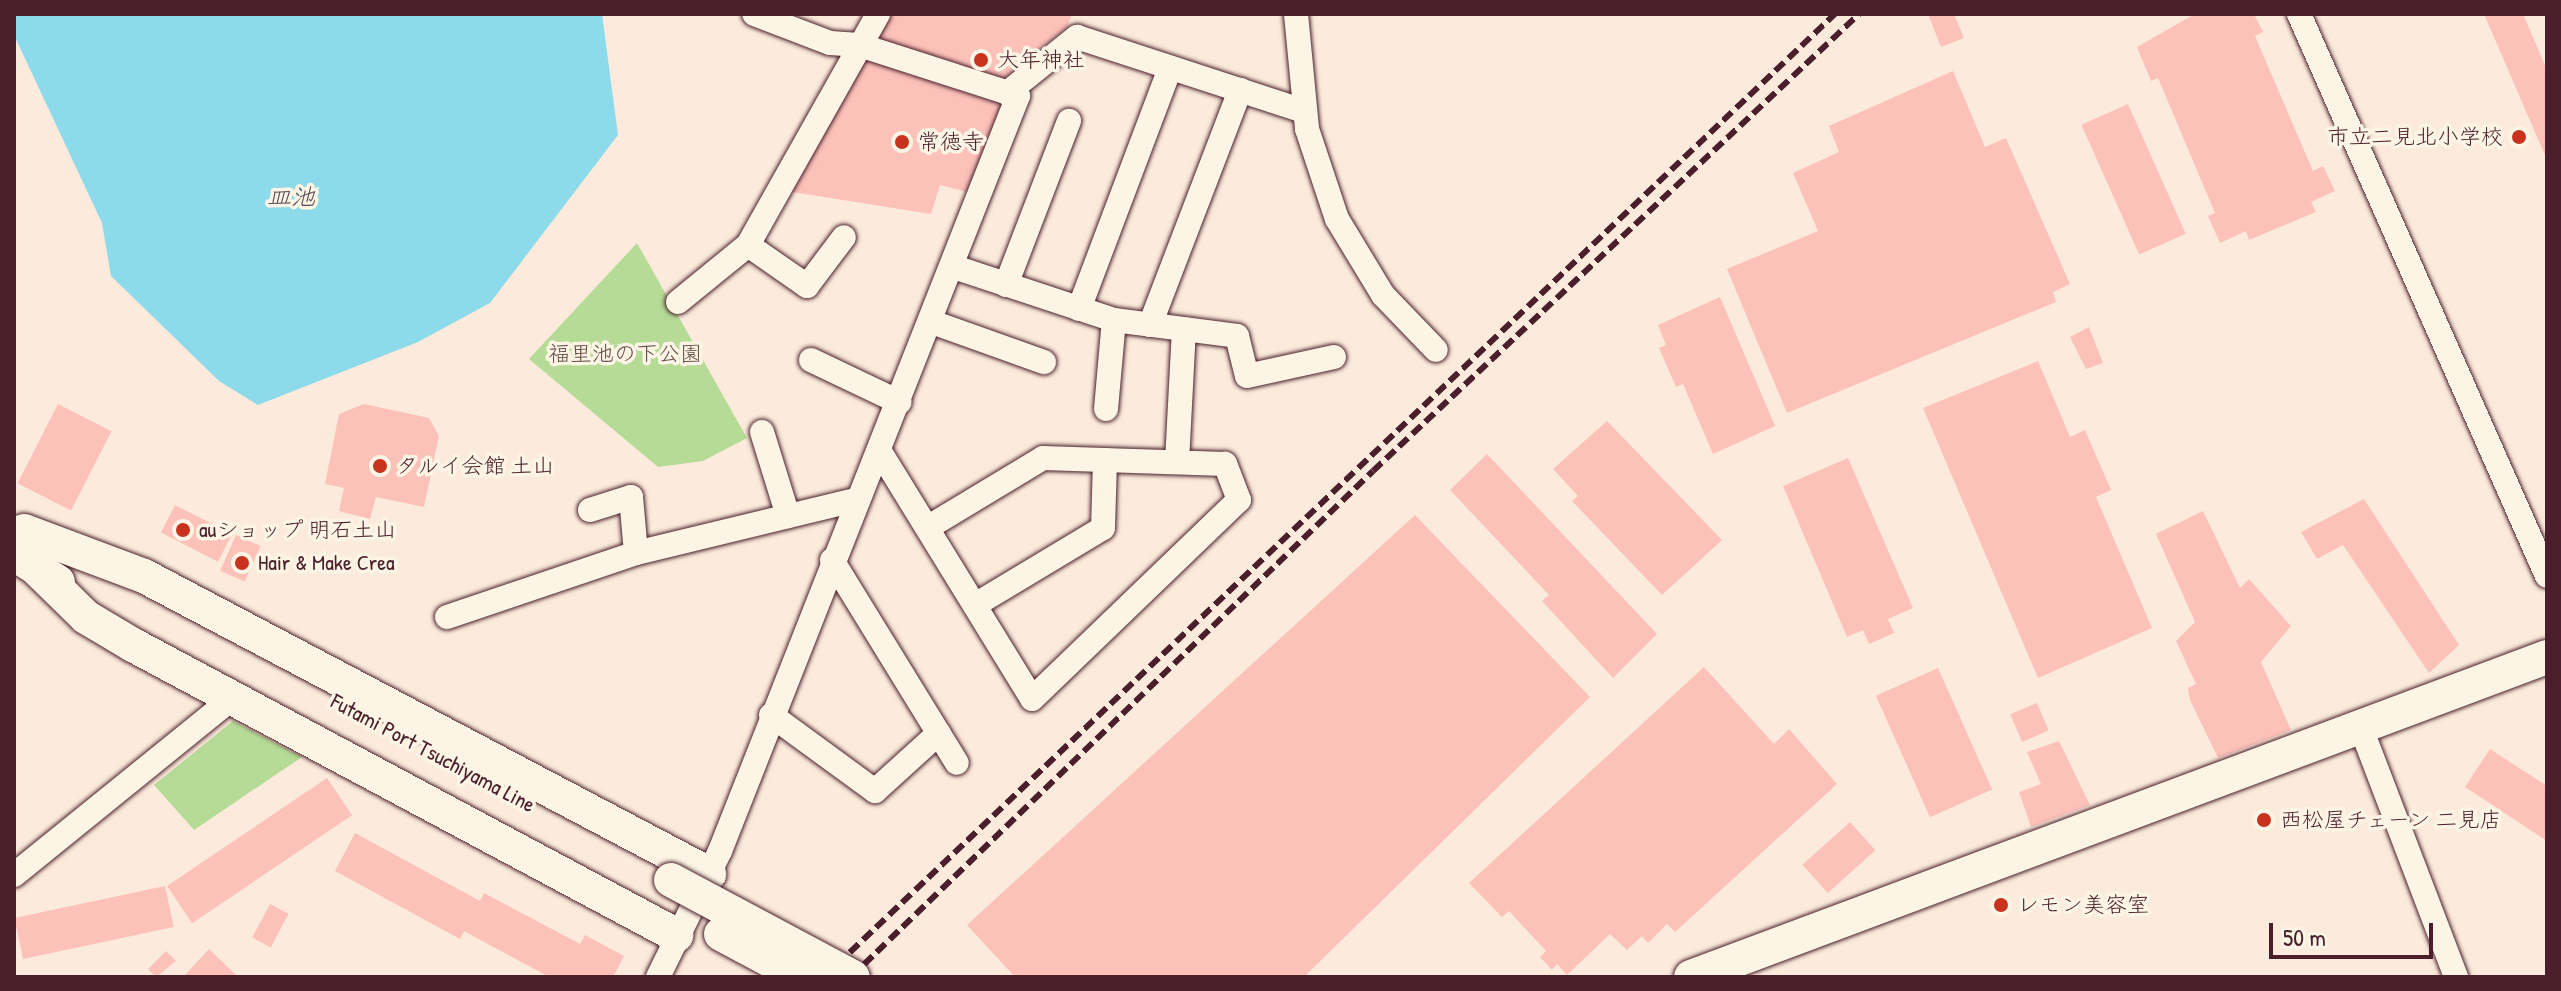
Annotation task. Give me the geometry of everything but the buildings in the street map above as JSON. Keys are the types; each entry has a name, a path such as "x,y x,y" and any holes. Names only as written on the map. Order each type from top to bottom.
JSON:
{"main road":[{"path":"22,546 86,617 230,700 676,935"},
{"path":"22,546 144,576 709,874"},
{"name":"Futami Port Tsuchiyama Line","path":"22,546 665,890 853,977"},
{"path":"1691,977 2547,657"},
{"name":"Futami Port Tsuchiyama Line","path":"665,890 802,977"}],"street":[{"path":"658,977 676,935 709,874 832,560 954,267 1018,96 859,45 830,43 754,14"},
{"path":"678,302 748,245 878,14"},
{"path":"1296,14 1303,111 1337,219 1383,295 1436,350"},
{"path":"2299,14 2547,576"},
{"path":"1007,93 1077,37 1303,111"},
{"path":"1079,309 1170,68"},
{"path":"1150,325 1240,90"},
{"path":"1006,285 1069,121"},
{"path":"748,245 807,286 844,237"},
{"path":"954,267 1114,320 1237,336 1247,376 1334,357"},
{"path":"1106,409 1114,320"},
{"path":"932,322 1044,362"},
{"path":"1177,462 1184,329"},
{"path":"811,360 899,402"},
{"path":"762,432 788,516"},
{"path":"879,450 1032,699 1239,500 1225,464 1043,458 927,528"},
{"path":"975,605 1103,528 1105,460"},
{"path":"590,510 631,497 636,553"},
{"path":"447,617 636,553 859,499"},
{"path":"832,560 957,763"},
{"path":"14,875 230,700"},
{"path":"771,715 875,791 939,733"},
{"path":"2361,728 2456,977"}],"green space":[{"name":"福里池の下公園","path":"637,243 747,438 703,461 658,467 529,359"},
{"path":"233,721 302,757 194,830 154,785"}],"water":[{"name":"皿池","path":"14,14 602,14 618,135 490,303 418,342 258,405 219,381 111,276 102,223 14,35"}],"railway":[{"path":"824,977 1835,14"},
{"path":"851,977 1373,471 1859,14"}],"place":[{"name":"大年神社","path":"981,60"},
{"name":"市立二見北小学校","path":"2519,137"},
{"name":"常徳寺","path":"902,142"},
{"name":"タルイ会館 土山","path":"380,466"},
{"name":"auショップ 明石土山","path":"183,530"},
{"name":"Hair & Make Crea","path":"242,563"},
{"name":"西松屋チェーン 二見店","path":"2264,820"},
{"name":"レモン美容室","path":"2001,905"}]}
